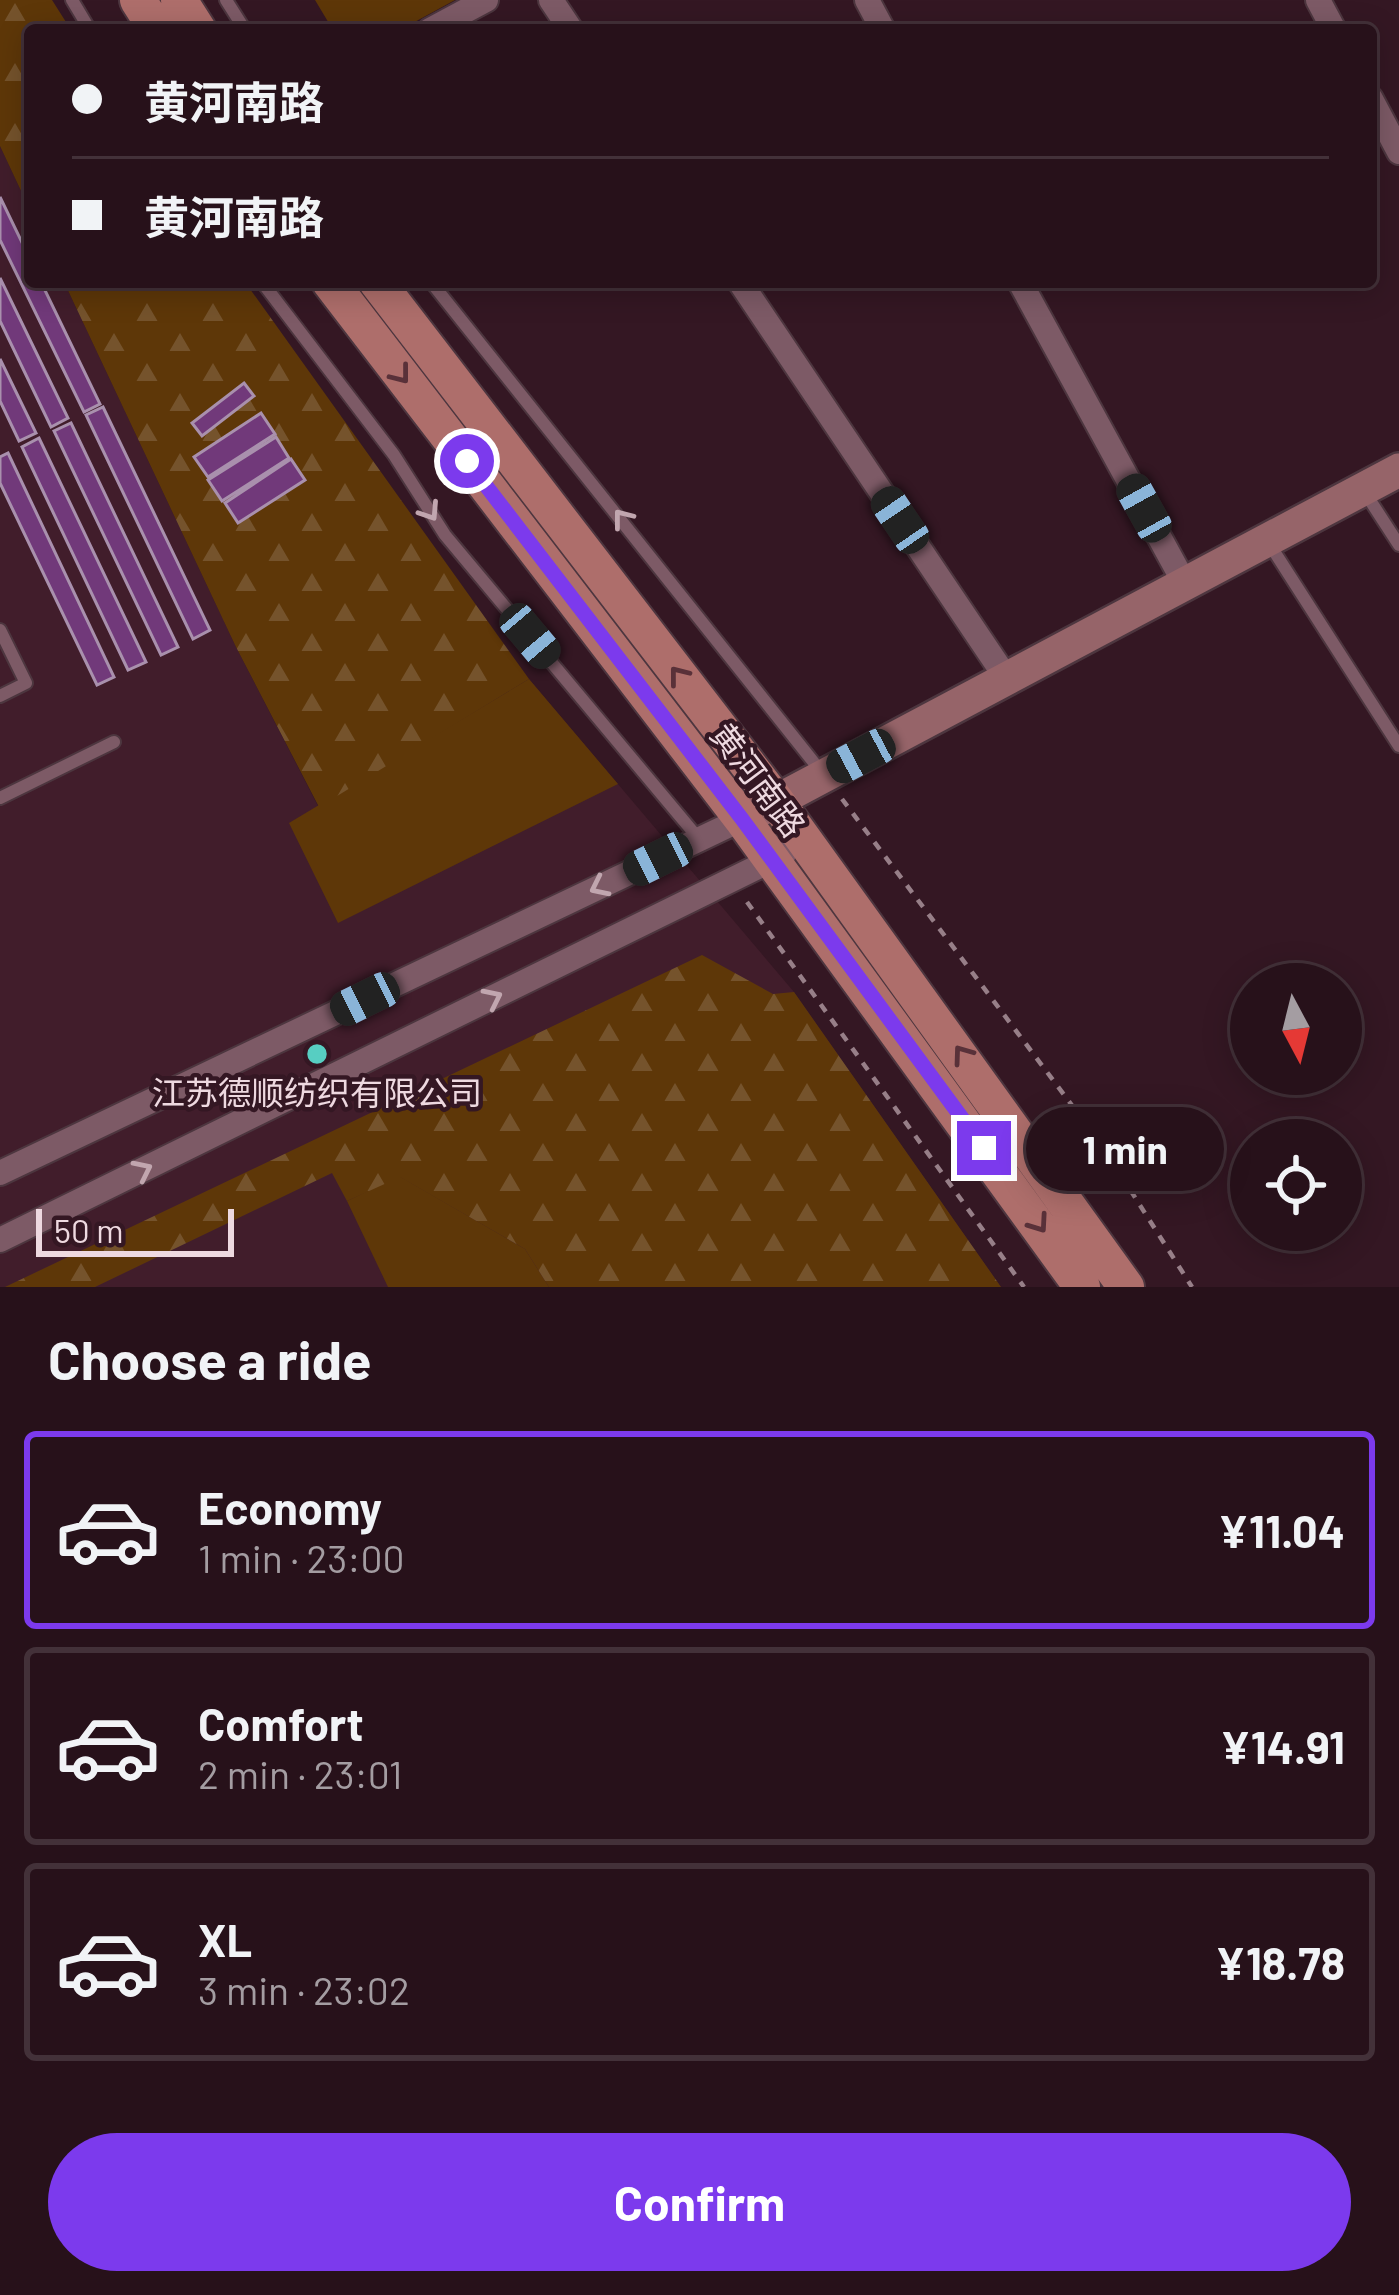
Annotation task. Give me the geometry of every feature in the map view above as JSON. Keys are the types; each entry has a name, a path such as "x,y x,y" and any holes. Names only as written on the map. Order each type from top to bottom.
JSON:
{"main road":[{"name":"黄河南路","path":"335,288 742,819 789,852 962,1053 1126,1287"},
{"name":"黄河南路","path":"382,288 776,802 789,852 1082,1287"}],"street":[{"path":"441,24 486,0"},
{"path":"1377,111 1399,152"},
{"path":"744,288 1006,679"},
{"path":"1023,288 1185,584"},
{"path":"0,1173 776,802 1399,470"},
{"path":"0,1240 789,852"}],"lane":[{"path":"267,288 394,455 445,535 700,839"},
{"path":"436,288 824,775"},
{"path":"1363,489 1399,545"},
{"path":"1267,540 1399,746"},
{"path":"0,630 26,683 0,695"},
{"path":"0,798 113,742"}],"path":[{"path":"824,775 1101,1144 1192,1287"},
{"path":"731,880 1024,1287"}],"shaded area":[{"path":"0,146 24,197 24,288 67,288 236,647 318,806 529,679 794,992 1001,1287 0,1287"}],"green space":[{"path":"0,0 52,0 67,24 24,24 24,197 0,146"},
{"path":"315,0 455,0 411,24 329,24"},
{"path":"67,288 249,288 529,679 319,807 236,647"},
{"path":"529,679 618,784 338,923 289,823"},
{"path":"702,955 773,994 794,992 1001,1287 549,1287 525,1249 400,1177 347,1201 332,1173 95,1287 5,1287"},
{"path":"399,1176 525,1249 549,1287 388,1287 347,1201"}],"building":[{"path":"0,197 24,247 24,288 44,288 100,404 84,412 0,240"},
{"path":"0,278 68,418 51,427 0,321"},
{"path":"0,359 36,433 19,441 0,401"},
{"path":"244,383 254,396 202,436 192,423"},
{"path":"103,407 210,630 193,639 86,415"},
{"path":"261,413 275,434 208,477 194,457"},
{"path":"71,423 178,647 161,655 54,431"},
{"path":"276,437 289,458 222,501 208,480"},
{"path":"39,438 146,662 128,670 22,447"},
{"path":"8,453 114,677 97,685 0,483 0,457"},
{"path":"291,459 305,480 238,523 225,503"}],"place":[{"name":"江苏德顺纺织有限公司","path":"317,1054"}],"route":[{"path":"467,461 742,819 984,1148"}]}
